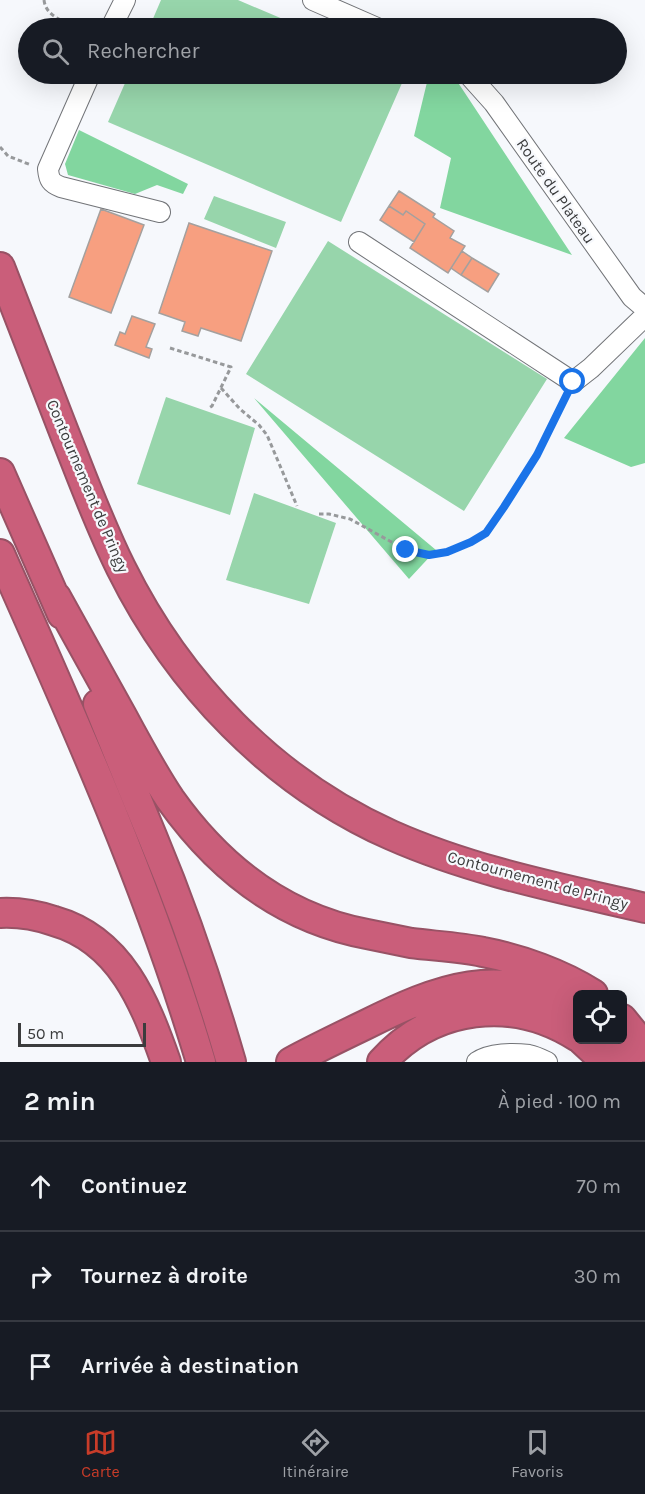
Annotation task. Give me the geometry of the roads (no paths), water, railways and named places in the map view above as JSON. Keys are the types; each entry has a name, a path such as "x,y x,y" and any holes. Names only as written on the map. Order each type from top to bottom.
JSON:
{"highway":[{"name":"Contournement de Pringy","path":"0,267 90,498 121,567 173,655 194,682 239,731 263,753 316,794 389,834 486,870 645,908"},
{"name":"Contournement de Pringy","path":"0,306 76,502 118,592 147,644 166,670 206,718 233,745 284,788 316,810 399,854 486,884 553,902 645,922"},
{"path":"0,473 56,597 153,837 178,903 231,1062"},
{"path":"0,554 135,871 201,1062"},
{"path":"56,597 152,771 200,837 247,882 282,904 336,927 409,942 482,952 514,960 586,990"},
{"path":"0,913 15,912 61,922 81,931 99,944 117,962 134,987 153,1026 166,1062"},
{"path":"294,1060 397,996 441,978 470,971 505,970 557,976"},
{"path":"294,1060 416,1001 466,986 486,984 523,987 549,994 573,1006"},
{"path":"382,1062 406,1040 432,1024 475,1012 504,1011 533,1016 573,1034"},
{"path":"627,1025 645,1047"},
{"path":"587,1044 606,1062"},
{"path":"617,1044 628,1062"}],"street":[{"path":"116,18 125,0"},
{"path":"313,0 354,18"},
{"path":"86,84 48,170 52,184 160,212"},
{"name":"Route du Plateau","path":"477,84 494,103 632,297 645,308"},
{"path":"359,242 573,382 591,368 645,316"},
{"path":"477,1062 502,1054 531,1055 547,1062"}]}
